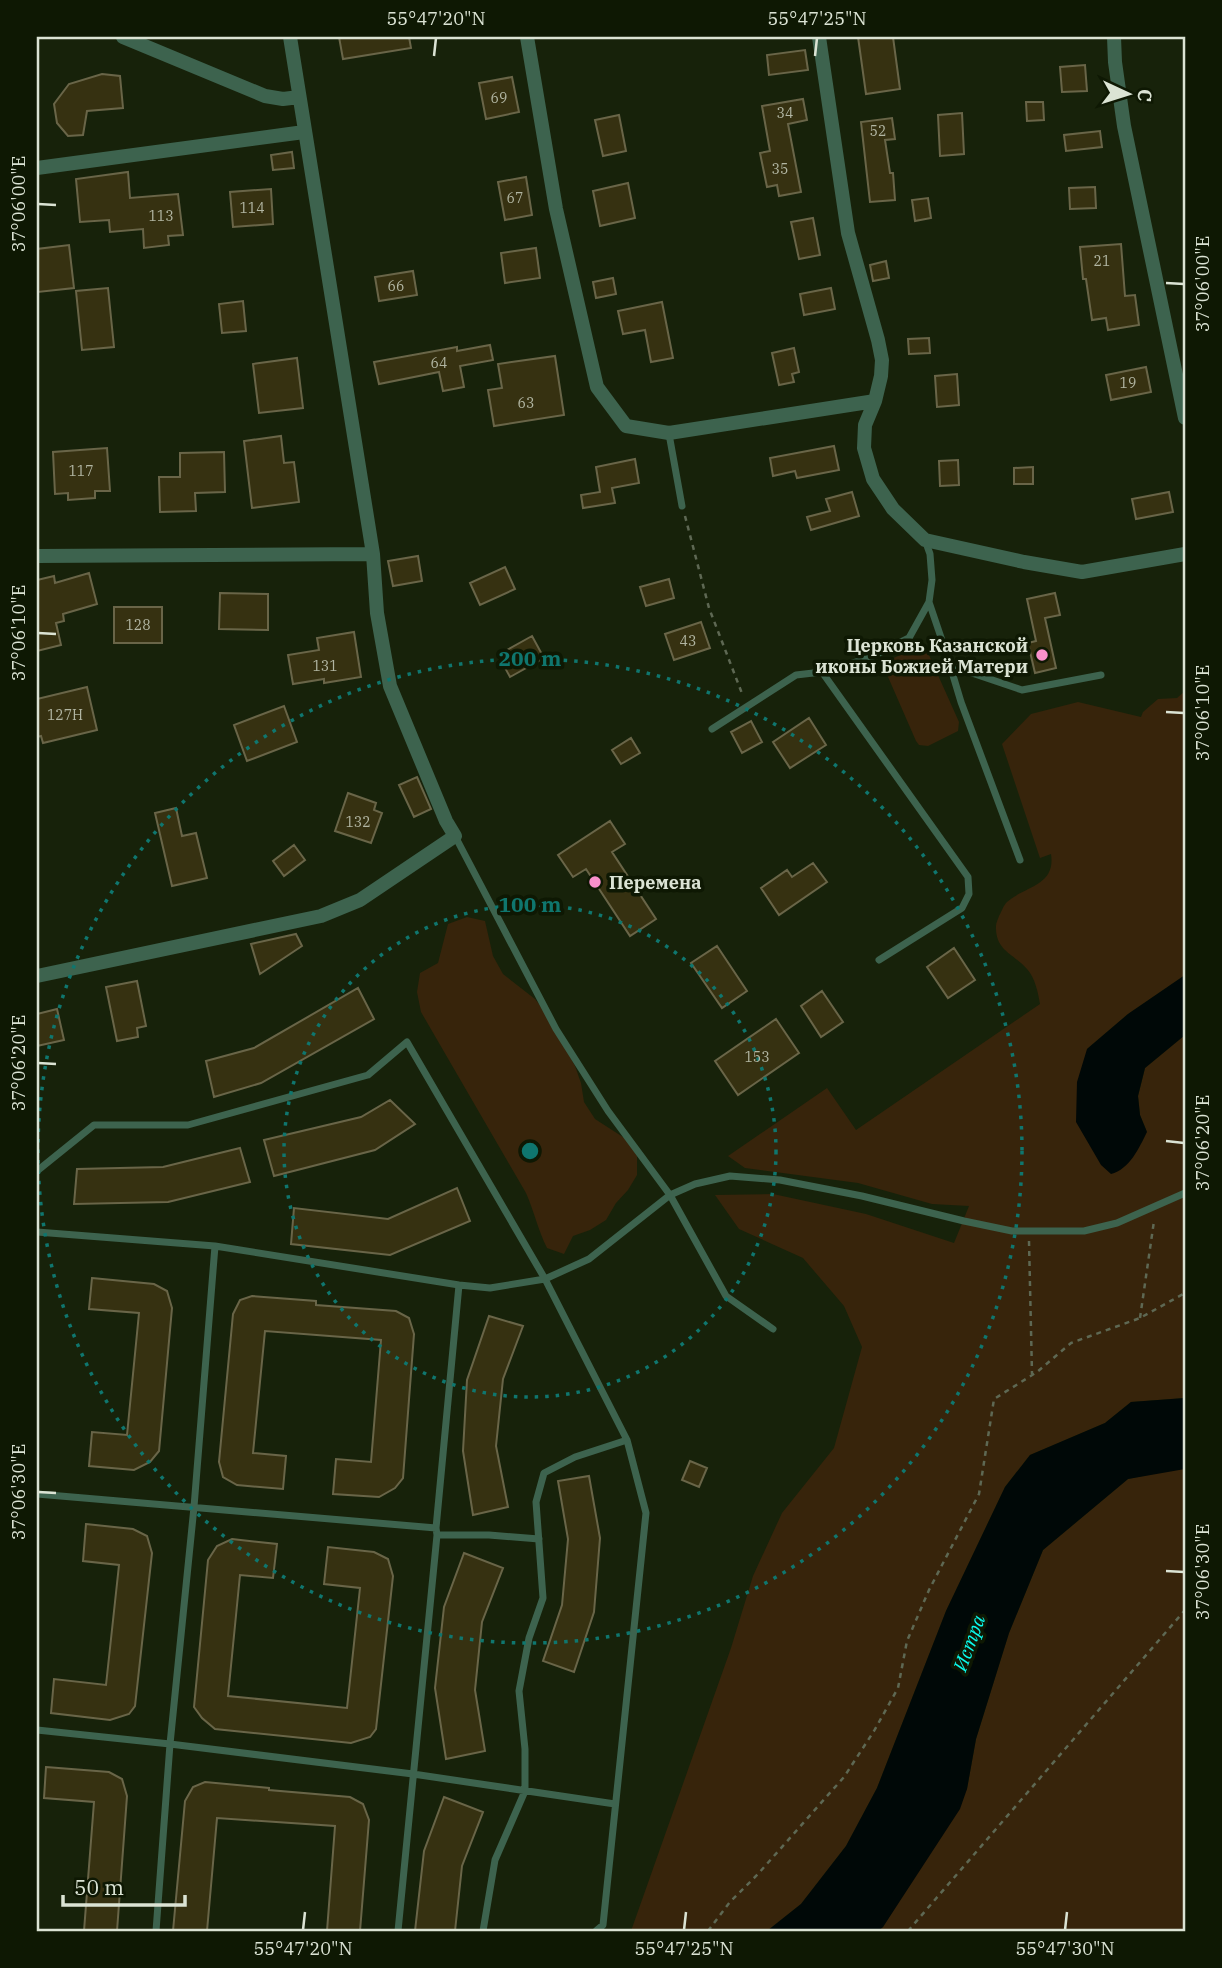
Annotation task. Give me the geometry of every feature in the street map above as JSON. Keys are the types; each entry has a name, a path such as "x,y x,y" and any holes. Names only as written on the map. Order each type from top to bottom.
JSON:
{"street":[{"path":"123,37 265,96 283,99 299,97"},
{"path":"37,976 321,916 360,900 455,836 446,821 390,686 377,613 373,554 290,37"},
{"path":"527,37 556,209 597,387 626,426 669,433 875,401"},
{"path":"819,37 848,233 882,360 875,401 865,425 863,447 873,479 893,509 925,540 1082,572 1185,554"},
{"path":"1114,37 1124,126 1185,418"},
{"path":"37,168 304,132"},
{"path":"37,556 373,554"}],"lane":[{"path":"669,433 682,506"},
{"path":"712,729 796,674 822,672 869,658 909,638 929,602 932,580 930,554 925,540"},
{"path":"929,602 961,702 1020,860"},
{"path":"949,661 963,670 1022,690 1101,675"},
{"path":"822,672 968,877 969,894 962,908 879,960"},
{"path":"455,836 556,1029 608,1111 670,1195 726,1296 773,1329"},
{"path":"37,1171 94,1125 188,1125 368,1075 407,1042 545,1279 626,1440 646,1513 603,1925 596,1931"},
{"path":"37,1232 215,1246 490,1288 545,1279 589,1259 670,1195 695,1184 730,1176 780,1180 1012,1231 1084,1231 1117,1223 1185,1193"},
{"path":"156,1931 215,1246"},
{"path":"398,1931 459,1285"},
{"path":"483,1931 495,1860 525,1791 525,1749 519,1691 529,1638 543,1598 536,1502 544,1474 575,1457 626,1440"},
{"path":"37,1494 539,1539"},
{"path":"37,1730 413,1774 615,1804"}],"path":[{"path":"682,506 709,608 747,705"},
{"path":"1140,1318 1157,1206"},
{"path":"1028,1231 1032,1375"},
{"path":"708,1931 730,1902 844,1777 898,1689 907,1641 929,1590 979,1494 995,1399 1032,1375 1071,1343 1140,1318 1185,1293"},
{"path":"908,1931 1185,1610"}],"shaded area":[{"path":"916,648 925,650 929,655 959,722 958,731 928,746 919,745 916,741 885,670 889,660"},
{"path":"1185,691 1185,975 1128,1014 1087,1049 1147,1132 1140,1115 1138,1096 1145,1068 1185,1035 1185,1398 1131,1402 1105,1423 1030,1455 1005,1487 946,1611 877,1788 846,1846 801,1904 767,1931 631,1931 731,1648 753,1576 782,1513 834,1448 862,1347 844,1306 803,1258 739,1229 715,1195 773,1194 866,1214 954,1243 969,1206 932,1204 858,1183 745,1168 728,1156 827,1088 856,1130 1040,1004 1030,973 1002,947 996,926 1006,904 1038,884 1049,873 1051,854 1040,858 1002,744 1031,714 1078,702 1141,717 1158,699 1177,698"},
{"path":"467,917 485,921 493,956 503,974 535,999 547,1014 575,1066 584,1102 595,1119 626,1139 637,1156 637,1175 606,1220 573,1236 564,1254 547,1248 526,1193 421,1012 417,992 420,973 438,963 448,924"},
{"path":"1185,1469 1185,1931 878,1931 883,1927 967,1789 976,1739 1009,1633 1043,1550 1128,1479"}],"water":[{"path":"1185,975 1185,1035 1145,1068 1138,1096 1140,1115 1147,1132 1129,1163 1111,1174 1101,1165 1076,1122 1077,1082 1087,1049 1128,1014"},
{"name":"Истра","path":"1185,1398 1185,1469 1128,1479 1043,1550 1009,1633 976,1739 967,1789 960,1809 883,1927 878,1931 767,1931 801,1904 846,1846 877,1788 946,1611 1005,1487 1030,1455 1105,1423 1131,1402"}],"building":[{"path":"339,37 409,37 411,48 343,59"},
{"path":"858,37 893,37 900,89 866,94"},
{"path":"805,50 808,70 769,75 767,55"},
{"path":"1085,65 1087,91 1062,92 1060,67"},
{"path":"102,74 120,76 123,108 87,111 83,135 68,136 57,123 54,104 69,84"},
{"path":"512,77 519,112 486,119 479,83"},
{"path":"803,99 807,120 788,124 801,192 779,196 777,185 767,187 760,153 770,151 762,106"},
{"path":"1026,102 1043,102 1044,120 1027,121"},
{"path":"962,113 964,154 940,156 938,115"},
{"path":"619,115 626,151 603,156 595,120"},
{"path":"892,118 895,139 885,140 890,173 893,173 895,200 870,202 861,122"},
{"path":"1100,131 1102,147 1066,151 1064,135"},
{"path":"292,152 294,168 273,170 271,155"},
{"path":"128,172 130,198 178,194 183,235 168,236 169,245 144,248 143,229 110,232 109,220 80,222 76,179"},
{"path":"526,177 532,215 505,220 498,182"},
{"path":"628,183 635,218 600,226 593,191"},
{"path":"1095,187 1096,208 1070,209 1069,188"},
{"path":"271,189 273,224 233,227 230,192"},
{"path":"928,198 931,218 915,221 912,200"},
{"path":"813,218 820,255 799,259 791,222"},
{"path":"1121,244 1125,296 1135,295 1139,325 1108,330 1106,318 1092,320 1086,279 1083,279 1080,247"},
{"path":"69,245 74,288 38,292 37,249"},
{"path":"536,248 540,278 505,283 501,253"},
{"path":"886,261 889,278 873,281 870,265"},
{"path":"413,271 417,295 379,301 375,277"},
{"path":"613,278 616,294 596,298 593,282"},
{"path":"108,288 114,347 82,350 76,291"},
{"path":"831,288 835,309 804,315 800,294"},
{"path":"243,301 246,331 222,333 219,304"},
{"path":"662,302 673,358 651,362 645,330 623,334 618,311"},
{"path":"929,338 930,353 909,354 908,339"},
{"path":"490,345 493,360 460,366 464,387 443,391 439,372 379,384 374,362 457,347 457,351"},
{"path":"794,348 799,372 792,374 794,382 779,385 772,353"},
{"path":"555,356 564,415 494,426 488,390 502,388 498,364"},
{"path":"297,358 303,408 259,413 253,364"},
{"path":"1146,367 1151,392 1111,400 1106,375"},
{"path":"957,374 959,405 937,407 935,376"},
{"path":"281,436 284,463 294,462 299,502 252,508 244,441"},
{"path":"834,446 839,470 797,478 795,471 773,476 770,458"},
{"path":"107,448 110,491 95,491 95,498 68,500 68,493 55,494 53,452"},
{"path":"224,452 225,492 195,493 196,511 160,512 159,477 180,477 180,453"},
{"path":"635,459 639,483 612,488 615,503 583,508 581,495 600,492 596,467"},
{"path":"958,460 959,485 940,486 939,461"},
{"path":"1033,467 1033,484 1014,484 1014,468"},
{"path":"852,492 859,516 811,530 807,517 830,511 826,499"},
{"path":"1169,492 1173,512 1136,519 1132,499"},
{"path":"418,556 422,581 393,586 388,561"},
{"path":"505,567 515,589 480,605 470,583"},
{"path":"89,573 97,604 63,614 64,621 56,623 61,645 37,651 37,580 54,576 55,583"},
{"path":"669,579 674,598 646,606 640,587"},
{"path":"220,593 268,594 268,630 219,629"},
{"path":"1055,593 1060,615 1045,618 1056,668 1035,673 1028,643 1036,641 1027,599"},
{"path":"114,607 162,607 162,643 114,643"},
{"path":"701,622 710,648 674,660 665,634"},
{"path":"354,632 361,677 324,683 324,679 293,684 288,655 319,650 317,638"},
{"path":"532,636 544,658 510,677 498,655"},
{"path":"87,687 97,730 43,743 41,736 37,737 37,699"},
{"path":"284,706 297,742 247,761 234,725"},
{"path":"809,718 826,745 790,768 773,742"},
{"path":"751,721 762,742 742,753 731,732"},
{"path":"631,738 640,753 621,764 612,750"},
{"path":"417,777 431,809 414,817 399,785"},
{"path":"348,793 376,803 374,810 382,813 371,843 335,831"},
{"path":"176,808 182,836 196,833 207,878 172,886 155,813"},
{"path":"610,821 625,844 612,852 656,919 630,936 586,869 573,877 558,855"},
{"path":"294,845 305,860 284,876 273,861"},
{"path":"813,863 827,882 779,915 761,888 787,870 792,877"},
{"path":"296,934 302,946 260,974 251,944"},
{"path":"717,946 747,991 722,1008 691,963"},
{"path":"954,948 975,980 948,998 927,967"},
{"path":"137,981 146,1026 137,1028 138,1037 117,1041 106,987"},
{"path":"358,988 374,1019 261,1083 214,1097 206,1061 254,1048"},
{"path":"822,991 843,1022 821,1037 801,1006"},
{"path":"57,1009 64,1040 37,1046 37,1014"},
{"path":"776,1019 799,1053 738,1095 715,1061"},
{"path":"390,1100 415,1124 375,1150 274,1176 264,1140 361,1117"},
{"path":"240,1148 250,1182 168,1202 74,1204 77,1169 163,1167"},
{"path":"457,1188 470,1221 390,1255 291,1244 294,1208 388,1219"},
{"path":"92,1278 154,1284 167,1291 172,1308 159,1451 150,1462 134,1470 89,1466 92,1432 127,1435 139,1313 89,1309"},
{"path":"252,1296 316,1301 316,1305 396,1311 409,1318 414,1334 403,1478 395,1488 379,1497 333,1494 336,1459 371,1462 381,1340 265,1331 253,1453 286,1456 283,1489 237,1485 223,1477 219,1462 233,1314 240,1300"},
{"path":"489,1316 523,1326 503,1379 496,1446 508,1507 473,1515 463,1451 467,1380"},
{"path":"690,1461 707,1468 699,1487 682,1480"},
{"path":"589,1476 600,1538 594,1612 574,1672 543,1661 562,1605 568,1539 558,1481"},
{"path":"86,1524 133,1529 147,1536 152,1553 135,1706 129,1714 110,1720 51,1713 54,1679 106,1685 119,1565 83,1561"},
{"path":"232,1539 277,1544 273,1578 240,1575 228,1696 347,1708 360,1588 324,1584 328,1547 374,1552 388,1559 393,1576 376,1729 370,1737 351,1743 215,1729 194,1707 208,1560 217,1546"},
{"path":"464,1553 503,1568 482,1622 475,1690 485,1751 446,1759 435,1688 444,1607"},
{"path":"46,1767 109,1772 122,1779 127,1796 117,1931 84,1931 94,1802 44,1798"},
{"path":"205,1782 350,1797 363,1804 369,1820 360,1931 327,1931 335,1826 217,1818 207,1931 173,1931 185,1801 193,1787"},
{"path":"444,1797 483,1812 462,1866 455,1931 415,1931 424,1851"}],"place":[{"name":"Церковь Казанской иконы Божией Матери","path":"1042,655"},
{"name":"Перемена","path":"595,882"}]}
